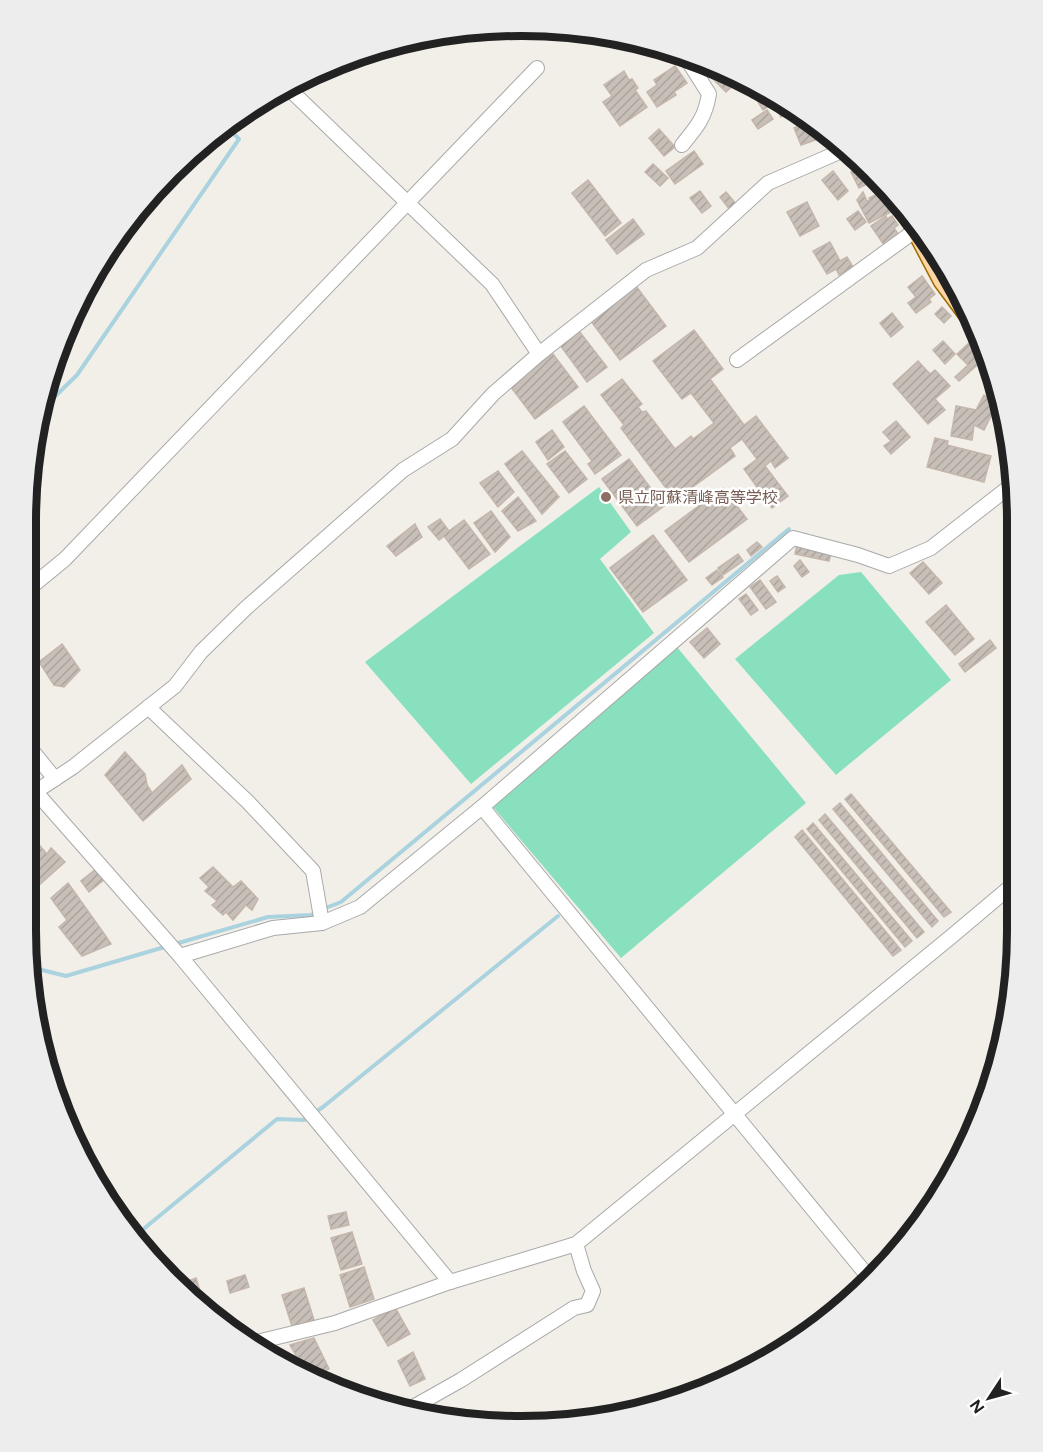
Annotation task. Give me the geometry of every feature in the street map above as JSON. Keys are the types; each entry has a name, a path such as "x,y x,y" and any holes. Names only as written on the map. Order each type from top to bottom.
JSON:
{"street":[{"path":"682,145 698,127 707,108 709,94 692,67"},
{"path":"36,583 65,559 537,68"},
{"path":"292,94 492,284 539,354"},
{"path":"36,791 73,767 175,686 201,652 246,608 403,470 452,439 493,394 539,354 646,270 697,248 768,183 838,153"},
{"path":"737,360 912,233"},
{"path":"180,956 273,928 322,923 360,907 482,807 793,538 858,555 889,566 931,548 1006,490"},
{"path":"148,707 248,802 313,871 322,923"},
{"path":"36,755 55,779"},
{"path":"36,801 180,956 450,1282"},
{"path":"482,807 866,1273"},
{"path":"262,1340 335,1323 450,1282 576,1244 1007,890"},
{"path":"417,1405 461,1380 573,1308 587,1305 593,1291 576,1244"}],"green space":[{"path":"599,487 631,532 600,559 654,633 471,784 365,662"},
{"path":"861,572 951,680 836,775 735,659 839,575"},
{"path":"677,647 806,803 621,958 493,807"}],"building":[{"path":"675,66 687,83 674,92 676,95 657,107 647,92 657,85 654,80"},
{"path":"624,71 629,80 632,79 638,88 635,90 647,107 620,126 603,102 612,96 604,85"},
{"path":"711,75 734,85 726,92"},
{"path":"748,93 770,105 763,110 755,97 752,98"},
{"path":"776,109 785,114 781,117"},
{"path":"767,110 773,119 758,129 752,120"},
{"path":"801,125 820,138 801,145 794,128"},
{"path":"659,129 675,147 664,156 649,138"},
{"path":"694,151 703,164 675,184 666,171"},
{"path":"653,164 668,178 660,186 645,172"},
{"path":"856,169 870,183 859,188 851,172"},
{"path":"833,171 848,191 838,200 822,180"},
{"path":"588,180 621,223 605,236 572,193"},
{"path":"700,191 711,206 702,213 690,198"},
{"path":"726,192 737,205 730,210 720,197"},
{"path":"863,192 867,201 870,200 869,198 879,193 894,210 869,223 857,200"},
{"path":"807,202 819,226 800,236 787,212"},
{"path":"858,211 866,222 855,230 847,219"},
{"path":"886,216 887,219 892,216 898,225 894,228 899,235 884,245 871,226"},
{"path":"633,219 644,234 617,254 606,240"},
{"path":"830,242 840,261 847,257 853,267 839,275 836,269 827,274 813,251"},
{"path":"922,276 935,294 929,299 931,302 916,313 908,303 916,297 908,287"},
{"path":"636,286 666,326 620,360 590,320"},
{"path":"942,307 951,316 944,323 935,314"},
{"path":"892,313 903,327 891,337 880,323"},
{"path":"694,330 723,369 710,379 744,425 756,416 788,458 775,468 771,461 765,466 788,496 772,508 744,469 757,459 742,439 730,448 735,456 675,500 621,428 624,425 601,395 622,379 642,404 638,407 642,412 646,411 675,449 691,436 693,439 714,423 691,393 682,399 653,361"},
{"path":"579,331 607,367 587,382 560,345"},
{"path":"943,341 955,354 945,364 933,350"},
{"path":"971,341 980,362 959,381 955,377 968,365 957,354"},
{"path":"553,354 578,387 535,419 510,386"},
{"path":"918,361 930,374 935,370 950,386 935,399 945,410 928,424 893,384"},
{"path":"984,395 991,400 994,411 984,430 974,425 972,440 951,436 956,406 976,410"},
{"path":"584,406 621,455 595,474 588,464 592,461 563,422"},
{"path":"896,421 910,437 891,454 884,446 891,441 883,432"},
{"path":"552,430 564,447 548,460 536,442"},
{"path":"935,438 948,441 947,445 991,456 984,482 927,467"},
{"path":"522,451 559,497 542,514 505,464"},
{"path":"565,451 587,479 569,493 547,464"},
{"path":"629,459 664,506 637,526 602,479"},
{"path":"498,471 514,492 498,507 480,483"},
{"path":"723,488 747,519 689,562 665,531"},
{"path":"518,497 536,521 518,531 502,511"},
{"path":"491,511 510,537 495,552 474,523"},
{"path":"440,519 449,531 464,520 490,554 469,569 444,536 439,540 428,527"},
{"path":"415,524 422,537 396,556 387,546"},
{"path":"653,535 687,580 643,612 610,568"},
{"path":"757,542 762,547 751,556 747,550"},
{"path":"797,545 831,553 829,561 795,554"},
{"path":"738,554 743,561 723,575 718,568"},
{"path":"800,560 809,572 802,577 794,566"},
{"path":"923,562 942,583 929,594 910,573"},
{"path":"717,570 723,577 712,585 706,578"},
{"path":"777,576 785,587 778,592 770,581"},
{"path":"760,580 776,602 766,609 750,587"},
{"path":"746,594 758,610 751,615 739,599"},
{"path":"946,605 974,639 955,655 926,622"},
{"path":"707,628 720,644 704,658 690,642"},
{"path":"990,640 996,648 965,672 959,664"},
{"path":"62,644 80,670 64,687 54,685 39,662"},
{"path":"125,752 145,774 147,785 152,793 182,765 191,779 143,821 105,775"},
{"path":"851,794 951,912 944,917 845,799"},
{"path":"840,803 938,921 932,927 833,809"},
{"path":"825,814 924,932 917,938 819,820"},
{"path":"813,823 912,941 905,947 807,829"},
{"path":"802,830 901,950 893,956 795,837"},
{"path":"36,841 47,854 51,848 65,862 38,886 36,884"},
{"path":"213,867 233,887 241,881 258,899 252,910 246,905 233,920 226,912 223,915 212,905 217,901 205,891 209,887 200,878"},
{"path":"96,869 105,879 89,892 81,881"},
{"path":"68,883 111,944 82,956 59,927 67,920 51,898"},
{"path":"346,1212 349,1225 331,1229 328,1216"},
{"path":"352,1232 362,1264 341,1270 331,1238"},
{"path":"364,1267 374,1299 350,1307 340,1275"},
{"path":"245,1275 249,1287 230,1293 227,1281"},
{"path":"196,1278 202,1296 201,1296 186,1282"},
{"path":"304,1288 314,1320 292,1326 282,1295"},
{"path":"395,1307 410,1334 388,1346 373,1320"},
{"path":"314,1338 329,1369 321,1372 300,1362 290,1345"},
{"path":"413,1352 425,1379 410,1386 398,1361"}],"waterway":[{"path":"52,399 77,375 239,139 232,132"},
{"path":"323,909 341,902 789,529"},
{"path":"175,944 268,917 311,915 316,912"},
{"path":"140,1232 277,1119 304,1120 323,1107 558,916"},
{"path":"38,969 66,976 168,946"}],"place":[{"name":"県立阿蘇清峰高等学校","path":"606,497"}]}
